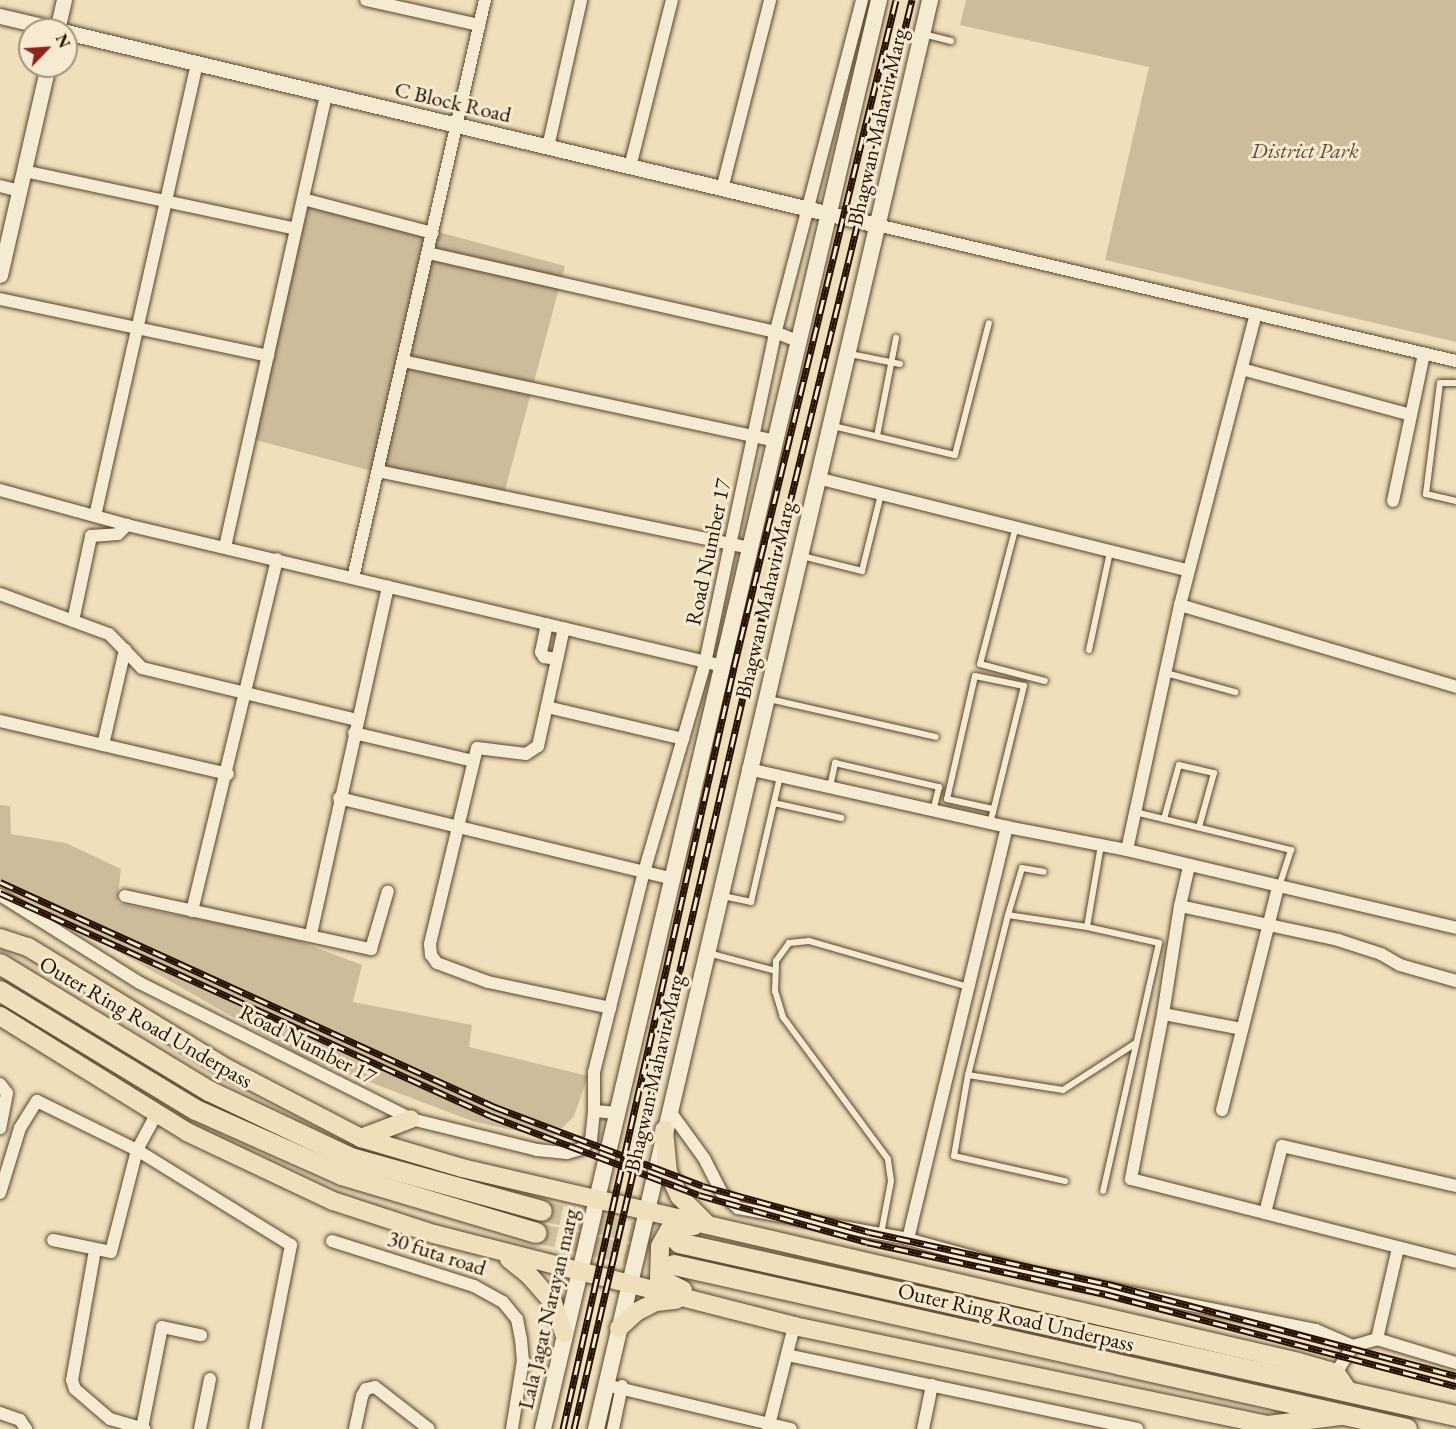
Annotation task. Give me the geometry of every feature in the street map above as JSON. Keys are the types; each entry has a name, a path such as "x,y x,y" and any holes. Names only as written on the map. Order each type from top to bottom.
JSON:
{"highway":[{"name":"Outer Ring Road Underpass","path":"0,964 209,1091 351,1158 542,1211"},
{"name":"Outer Ring Road Underpass","path":"0,991 196,1110 342,1175 537,1233"},
{"name":"Outer Ring Road Underpass","path":"679,1243 1456,1416"},
{"name":"Outer Ring Road Underpass","path":"674,1265 1407,1429"}],"main road":[{"name":"Bhagwan Mahavir Marg","path":"597,1199 615,1113 673,879 879,0"},
{"name":"Bhagwan Mahavir Marg","path":"646,1210 718,895 930,0"},
{"path":"0,938 36,951 228,1069 361,1138 462,1168 1336,1373 1350,1392"},
{"path":"0,1016 187,1132 333,1201 500,1253 794,1326 1268,1425 1348,1416"},
{"path":"361,1138 411,1119"},
{"path":"664,1130 668,1172 680,1196 708,1225"},
{"name":"Lala Jagat Narayan marg","path":"543,1429 597,1199"},
{"path":"596,1429 614,1385 619,1328 646,1210"},
{"path":"708,1225 673,1228 665,1234 657,1268 659,1278 709,1298 889,1337 927,1352"},
{"path":"500,1253 529,1275 554,1304 564,1332"},
{"path":"619,1328 636,1312 656,1302 681,1299"}],"street":[{"path":"60,18 64,0"},
{"path":"366,0 479,25"},
{"path":"353,578 458,127 485,0"},
{"path":"548,147 581,0"},
{"path":"630,167 672,0"},
{"path":"722,189 770,0"},
{"name":"Road Number 17","path":"0,895 140,982 411,1119 495,1141 567,1153 582,1149 591,1140 594,1072 644,872 705,663 733,545 752,438 775,332 862,0"},
{"path":"0,16 18,20"},
{"name":"C Block Road","path":"78,35 877,225"},
{"path":"95,516 197,63"},
{"path":"0,275 45,78"},
{"path":"225,547 326,94"},
{"path":"24,171 296,229"},
{"path":"0,186 20,191"},
{"path":"303,199 433,233"},
{"path":"877,225 1456,361"},
{"path":"428,253 775,332 800,342"},
{"path":"0,299 268,356"},
{"path":"1127,850 1180,606 1256,314"},
{"path":"1393,501 1424,354"},
{"path":"403,361 752,438 776,441"},
{"path":"1242,369 1411,415"},
{"path":"378,471 751,548"},
{"path":"817,478 1015,530 1189,571"},
{"path":"0,490 128,525 723,666"},
{"path":"73,621 91,536 118,534 128,525"},
{"path":"192,910 228,774 277,559"},
{"path":"310,934 388,586"},
{"path":"0,594 109,634 142,668 357,720"},
{"path":"1180,606 1456,687"},
{"path":"547,624 542,652 544,657 557,659"},
{"path":"564,628 547,707 533,752 526,754 481,746 473,761 430,944 430,956 437,963 488,982 610,1008"},
{"path":"103,745 125,650"},
{"path":"547,707 683,739"},
{"path":"0,721 228,774"},
{"path":"354,733 473,761"},
{"path":"748,769 989,824 1127,850 1456,928"},
{"path":"339,798 673,879"},
{"path":"908,1239 1007,827"},
{"path":"1189,866 1131,1179 1456,1262"},
{"path":"1222,1110 1278,887"},
{"path":"125,896 310,934 371,949 388,891"},
{"path":"1180,906 1269,923 1338,940 1381,954 1400,966 1456,981"},
{"path":"1163,1014 1242,1029"},
{"path":"0,1084 7,1093 0,1128"},
{"path":"0,1193 20,1128 37,1101 137,1150 291,1245 255,1429"},
{"path":"669,1110 704,1158 723,1193 738,1208 908,1239 1036,1274 1317,1330 1353,1346 1377,1339 1456,1363"},
{"path":"594,1111 615,1113"},
{"path":"53,1240 111,1252 116,1244 137,1150 157,1113"},
{"path":"1265,1213 1282,1146 1456,1186"},
{"name":"30 futa road","path":"332,1241 474,1286 503,1302 517,1319 523,1360 512,1429"},
{"path":"1377,1339 1398,1248"},
{"path":"95,1250 72,1380 75,1389 108,1424 143,1429 162,1327 201,1335"},
{"path":"769,1427 794,1326"},
{"path":"1336,1373 1353,1346"},
{"path":"787,1355 932,1385 1092,1424 1137,1429"},
{"path":"200,1429 210,1379"},
{"path":"613,1429 614,1385 769,1427 791,1429"},
{"path":"923,1429 932,1385"},
{"path":"355,1429 362,1396 366,1389 375,1387 429,1429"},
{"path":"0,1413 20,1420 26,1429"}],"lane":[{"path":"922,34 951,41"},
{"path":"829,426 955,455 989,323"},
{"path":"877,436 896,338"},
{"path":"846,354 900,364"},
{"path":"964,378 973,380"},
{"path":"1456,383 1440,383 1426,494 1456,501"},
{"path":"799,555 862,572 881,495"},
{"path":"1015,530 980,664 1045,681"},
{"path":"1089,650 1110,552"},
{"path":"1166,673 1235,692"},
{"path":"989,824 993,809 1024,686 975,676 946,799 993,809"},
{"path":"765,698 936,736"},
{"path":"830,788 835,763 939,787 933,811"},
{"path":"1164,819 1179,765 1214,773 1199,827"},
{"path":"718,895 751,902 780,776"},
{"path":"774,803 841,818"},
{"path":"1135,812 1291,850 1278,887"},
{"path":"1087,927 1101,845"},
{"path":"1044,872 1022,868 968,1075 954,1156 1065,1181"},
{"path":"1008,915 1087,927 1159,944 1103,1191"},
{"path":"881,1234 891,1181 888,1159 787,1025 775,991 780,953 789,943 809,941 969,987"},
{"path":"705,952 776,971"},
{"path":"968,1075 1063,1090 1136,1043"}],"green space":[{"name":"District Park","path":"966,0 1456,0 1456,342 1105,260 1149,67 960,25"},
{"path":"311,198 565,266 501,506 247,438"},
{"path":"0,805 10,806 11,834 66,843 121,869 117,903 288,937 362,965 353,1002 472,1025 469,1047 588,1076 574,1116 552,1138 538,1136 472,1121 301,1056 0,884"}],"tunnel":[{"path":"542,1211 679,1243"},
{"path":"537,1233 674,1265"}],"railway":[{"path":"563,1429 734,667 896,0"},
{"path":"574,1429 749,671 912,0"},
{"path":"0,882 495,1107 703,1186 869,1232 1108,1284 1456,1376"},
{"path":"0,893 491,1116 699,1195 867,1242 1105,1294 1456,1386"}]}
